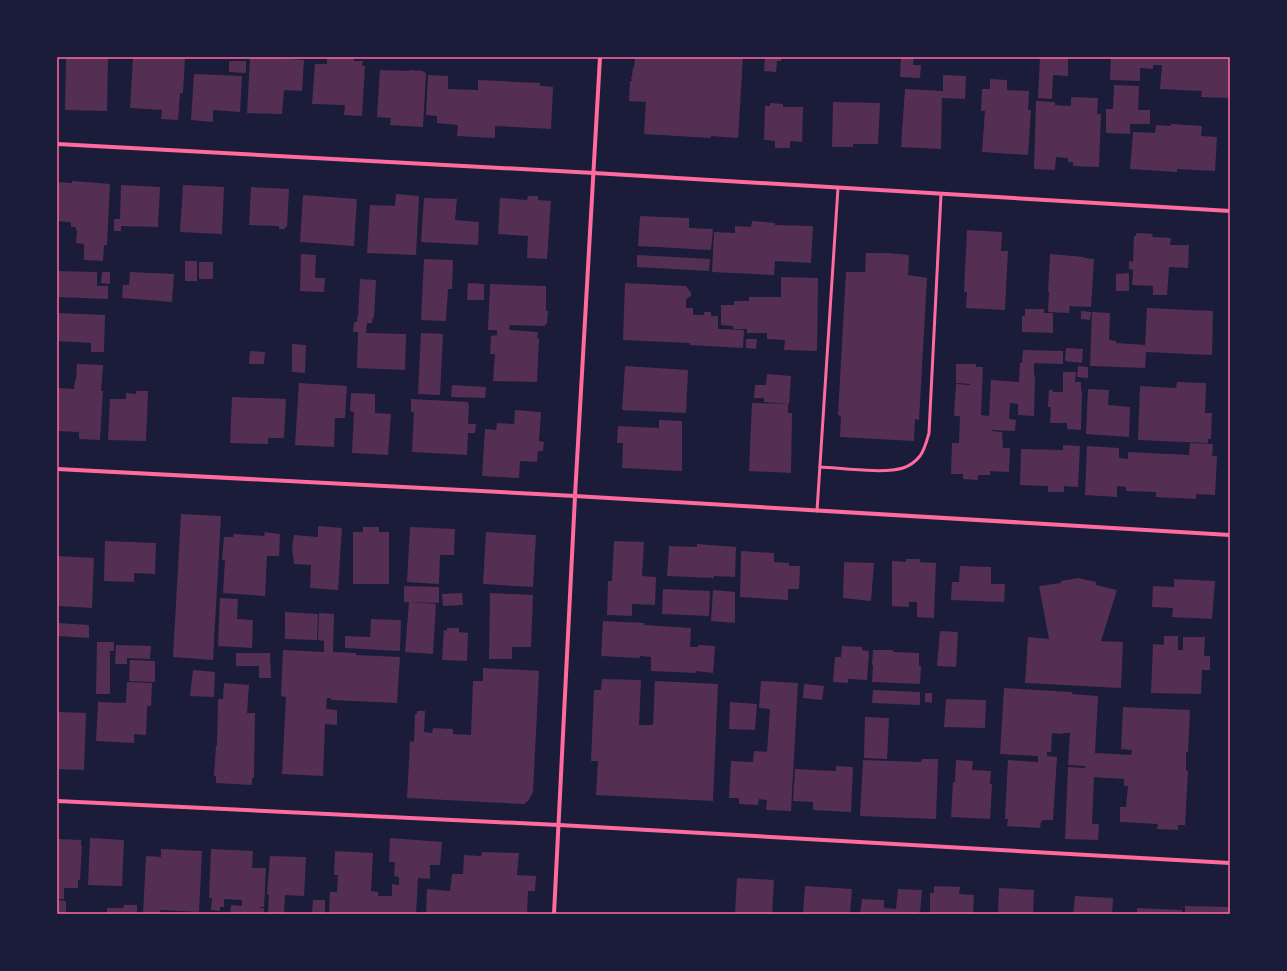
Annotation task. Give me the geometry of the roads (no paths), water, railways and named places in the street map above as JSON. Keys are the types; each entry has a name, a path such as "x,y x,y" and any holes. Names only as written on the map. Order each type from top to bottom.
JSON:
{"street":[{"path":"554,914 575,496 600,57"},
{"path":"57,144 594,173 1230,212"},
{"path":"57,469 575,496 1230,535"},
{"path":"57,801 559,825 1230,863"}],"lane":[{"path":"817,511 838,188"},
{"path":"820,467 890,471 904,468 913,462 921,455 925,446 929,433 941,194"}]}
